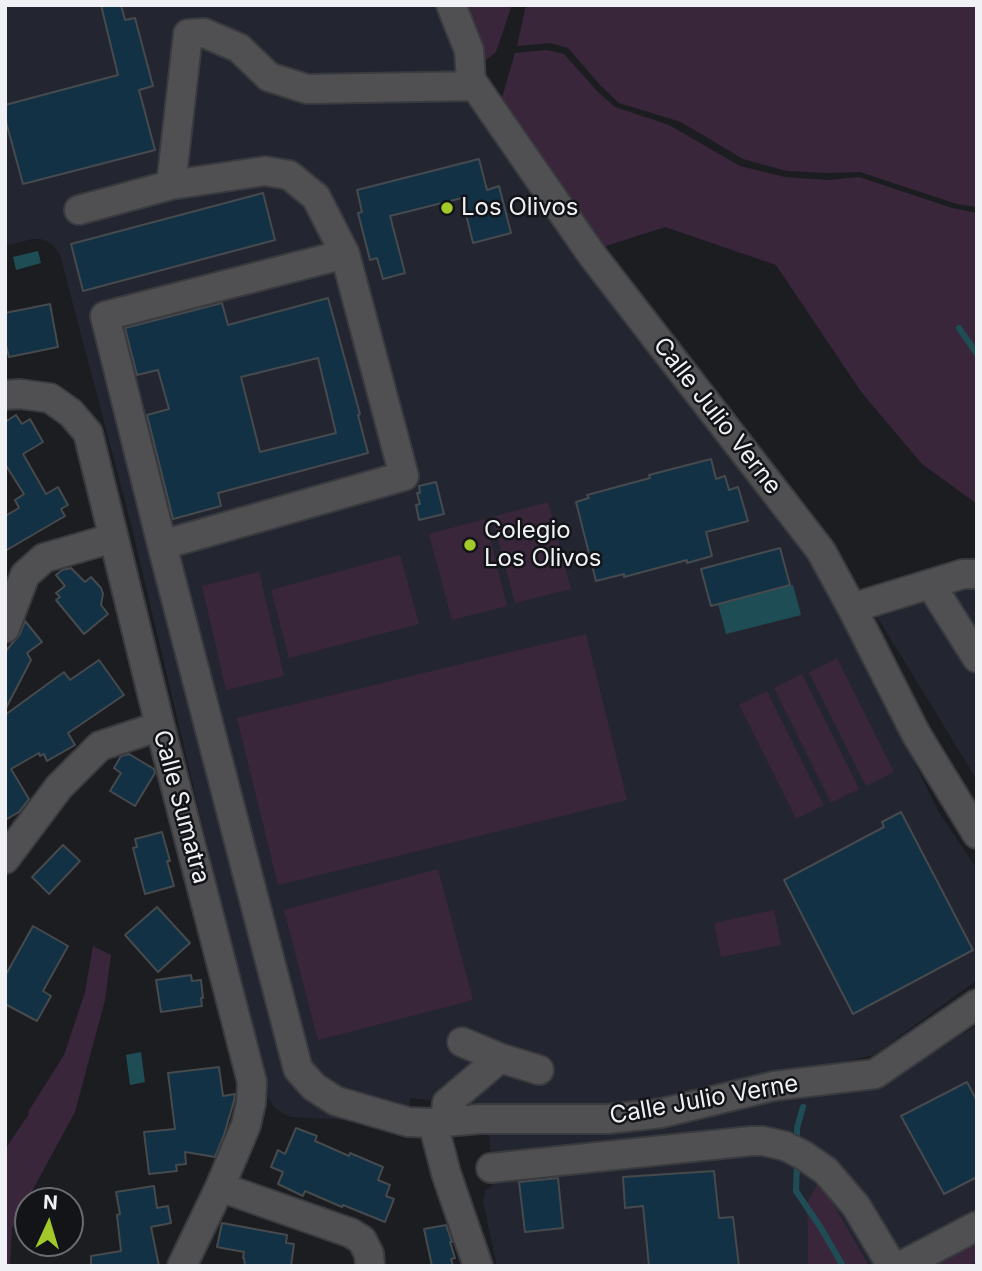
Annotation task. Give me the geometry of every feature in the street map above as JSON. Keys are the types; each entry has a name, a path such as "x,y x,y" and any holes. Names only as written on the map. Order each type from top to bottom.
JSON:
{"street":[{"name":"Calle Julio Verne","path":"451,5 468,50 471,80 592,255 821,551 916,734 977,834"},
{"path":"171,185 188,34 204,33 239,48 269,78 307,89 475,86"},
{"path":"79,211 171,185 265,171 289,175 316,197 345,254 404,476 162,545"},
{"name":"Calle Julio Verne","path":"345,254 105,316 298,1069 314,1087 336,1101 408,1122 608,1119 662,1113 774,1086 875,1074 977,1004"},
{"name":"Calle Sumatra","path":"5,395 50,398 71,412 88,433 160,726 253,1082 246,1125 220,1188 182,1266"},
{"path":"5,628 25,575 44,558 113,538"},
{"path":"852,608 963,574 977,574"},
{"path":"931,585 977,658"},
{"path":"5,859 59,787 100,746 160,726"},
{"path":"462,1042 539,1070"},
{"path":"478,1266 446,1173 439,1123 447,1103 500,1058"},
{"path":"491,1168 751,1141 785,1146 826,1171 856,1206 891,1266"},
{"path":"220,1188 351,1233 362,1240 369,1254 370,1266"},
{"path":"901,1266 977,1226"}],"shaded area":[{"name":"Colegio Los Olivos","path":"5,5 443,5 471,100 822,571 938,811 977,869 977,980 874,1055 660,1102 577,1106 462,1104 410,1098 408,1132 348,1120 291,1117 274,1107 267,1095 130,520 60,255 53,245 41,239 5,246"},
{"path":"457,5 512,5 496,52 481,64"},
{"path":"526,5 977,5 977,207 957,204 860,172 787,171 743,159 681,122 619,103 568,48 550,43 517,46"},
{"path":"546,50 564,54 615,107 669,125 740,166 785,177 828,180 859,177 952,208 977,213 977,504 922,464 862,393 776,265 665,227 600,248 501,101 515,53"},
{"path":"548,502 571,589 515,603 492,517"},
{"path":"485,519 507,606 452,620 429,534"},
{"path":"400,555 419,624 289,658 271,590"},
{"path":"977,559 977,780 860,589 957,560"},
{"path":"259,572 284,676 226,690 202,586"},
{"path":"586,634 627,800 278,885 237,718"},
{"path":"837,658 894,772 866,786 809,672"},
{"path":"802,674 859,789 831,803 774,688"},
{"path":"767,691 824,805 796,819 739,705"},
{"path":"438,869 473,1000 318,1040 284,910"},
{"path":"774,910 781,945 721,957 714,923"},
{"path":"93,946 111,955 105,1000 75,1112 34,1187 14,1187 10,1266 5,1266 5,1149 64,1055 85,992"},
{"path":"977,1025 977,1266 497,1266 483,1201 486,1190 492,1186 489,1131 739,1104 884,1083"},
{"path":"819,1182 869,1266 808,1266 806,1205"},
{"path":"977,1236 977,1261 967,1266 921,1266"}],"water":[{"path":"38,251 41,263 16,270 13,257"},
{"path":"793,585 801,615 726,634 718,604"},
{"path":"141,1052 145,1082 130,1085 126,1055"}],"building":[{"path":"101,5 121,5 125,20 135,18 153,86 139,90 155,150 23,184 5,118 5,105 118,75"},
{"path":"479,159 487,190 499,186 511,233 473,243 462,198 390,216 405,273 383,279 377,258 370,260 358,213 362,212 357,190"},
{"path":"263,193 275,240 83,291 71,244"},
{"path":"328,298 368,453 218,493 221,506 173,519 147,415 169,409 158,370 137,375 125,328 222,303 228,325","holes":["318,358 336,433 260,452 241,377"]},
{"path":"50,304 58,347 9,357 5,341 5,313"},
{"path":"16,415 22,424 30,419 43,442 23,454 46,494 58,487 68,505 61,509 65,516 5,551 5,516 19,508 15,500 24,494 5,464 5,422"},
{"path":"711,459 716,479 725,476 729,490 738,487 748,521 706,532 712,556 596,581 576,502 589,498 587,495 650,478 649,475"},
{"path":"436,482 444,514 419,520 416,505 420,504 417,493 420,493 419,486"},
{"path":"780,548 790,585 711,606 701,569"},
{"path":"71,568 85,582 91,577 101,588 101,605 108,614 84,634 56,600 60,597 56,593 65,586 56,575"},
{"path":"25,621 42,642 27,653 31,660 5,710 5,652 20,634"},
{"path":"99,660 124,695 68,733 75,745 47,761 44,754 40,756 39,753 11,769 29,799 19,812 5,820 5,715 64,672 70,680"},
{"path":"129,754 154,769 155,773 135,806 110,791 121,773 114,768 121,756"},
{"path":"901,812 973,950 853,1014 784,880 884,827 882,822"},
{"path":"162,832 174,886 145,894 133,848 137,847 135,839"},
{"path":"63,845 80,861 49,894 32,877"},
{"path":"157,907 190,943 158,972 125,935"},
{"path":"33,926 68,946 43,991 51,996 37,1021 5,1004 5,976"},
{"path":"191,975 192,981 201,980 202,1006 161,1012 156,980"},
{"path":"219,1067 223,1096 235,1094 215,1157 185,1152 186,1164 176,1165 177,1171 149,1174 144,1132 175,1129 168,1073"},
{"path":"967,1082 977,1101 977,1177 944,1194 901,1116"},
{"path":"296,1128 317,1136 315,1141 383,1167 378,1180 390,1185 386,1196 394,1199 385,1222 305,1191 303,1196 278,1184 283,1172 271,1167 278,1150 285,1154"},
{"path":"714,1171 719,1218 733,1217 739,1266 649,1266 643,1206 625,1208 623,1177"},
{"path":"558,1178 563,1228 525,1232 519,1182"},
{"path":"154,1186 157,1208 168,1206 171,1223 151,1227 159,1266 91,1266 91,1256 121,1251 117,1215 120,1214 116,1192"},
{"path":"222,1223 287,1235 286,1243 294,1244 291,1266 245,1266 244,1252 217,1247"},
{"path":"446,1225 455,1258 451,1259 453,1266 432,1266 424,1229"}],"waterway":[{"path":"959,328 977,354"},
{"path":"797,1143 797,1128 803,1107"},
{"path":"797,1161 796,1191 843,1266"}],"place":[{"name":"Los Olivos","path":"447,208"},
{"name":"Colegio Los Olivos","path":"470,545"}]}
